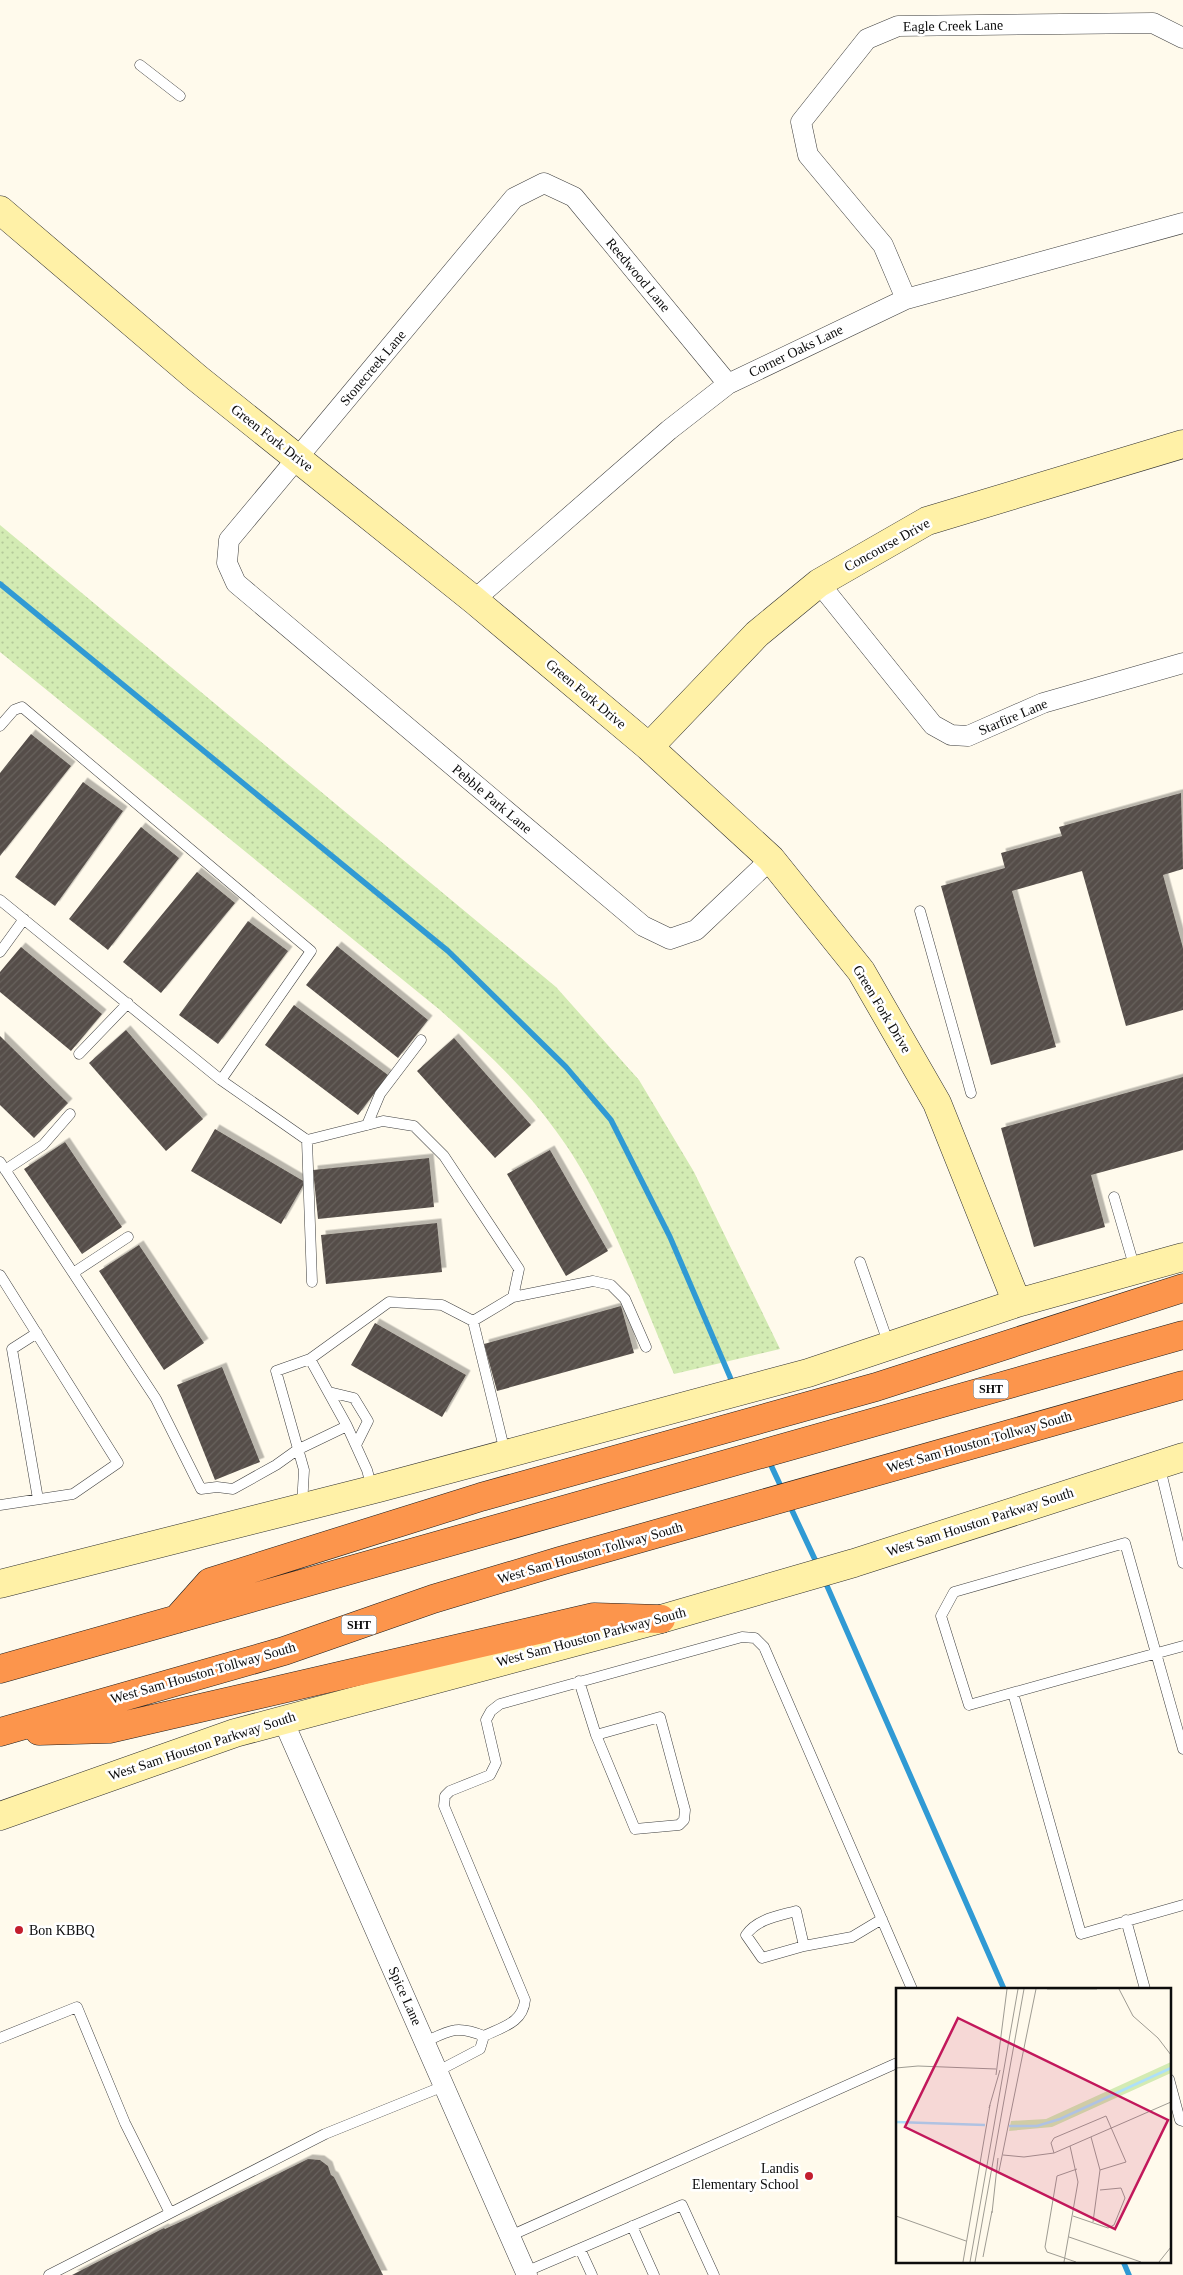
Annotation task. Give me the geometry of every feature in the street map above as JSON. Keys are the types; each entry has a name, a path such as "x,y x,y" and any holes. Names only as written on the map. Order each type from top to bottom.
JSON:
{"highway":[{"path":"176,1619 210,1582 481,1497 876,1387 1183,1288"},
{"name":"SHT","path":"0,1668 1183,1335"},
{"name":"West Sam Houston Tollway South","path":"0,1732 284,1651 433,1599 848,1478 1183,1384"},
{"path":"0,1732 109,1729 594,1617 661,1619"}],"main road":[{"name":"Green Fork Drive","path":"0,210 197,378 474,600 649,746 771,859 861,971 937,1103 1017,1303"},
{"name":"Concourse Drive","path":"649,746 757,634 819,583 927,522 1183,444"},
{"path":"0,1584 372,1489 808,1373 1017,1303 1183,1257"},
{"name":"West Sam Houston Parkway South","path":"0,1816 154,1760 282,1718 661,1619 768,1588 854,1563 1171,1460"}],"street":[{"name":"Eagle Creek Lane","path":"906,299 883,245 808,156 801,122 867,39 898,26 1153,23 1179,36"},
{"name":"Reedwood Lane","path":"538,186 544,183 574,197 728,384"},
{"name":"Stonecreek Lane","path":"227,563 229,540 514,198 538,186"},
{"name":"Corner Oaks Lane","path":"474,600 669,430 728,384 906,299 1183,223"},
{"name":"Pebble Park Lane","path":"227,563 236,583 643,926 670,939 696,930 771,859"},
{"name":"Starfire Lane","path":"819,583 933,725 951,735 968,736 1043,703 1183,664"},
{"name":"Spice Lane","path":"282,1718 526,2274"}],"lane":[{"path":"140,65 180,96"},
{"path":"0,726 14,710 22,706 311,951 221,1080"},
{"path":"0,900 221,1080 307,1140 383,1121 414,1126 444,1156 519,1270 513,1297"},
{"path":"920,911 972,1093"},
{"path":"0,952 24,919"},
{"path":"79,1054 128,1003"},
{"path":"366,1125 380,1094 420,1040"},
{"path":"70,1114 43,1144 2,1166 156,1400 201,1489 217,1487 233,1489 276,1465 297,1450 347,1426"},
{"path":"307,1140 312,1282"},
{"path":"1114,1198 1135,1270"},
{"path":"73,1273 128,1237"},
{"path":"860,1262 890,1346"},
{"path":"0,1275 118,1463 73,1494 0,1505"},
{"path":"473,1321 513,1297 593,1281 611,1285 625,1299 646,1346"},
{"path":"302,1507 304,1470 276,1371 310,1359 389,1302 442,1304 473,1321 495,1419 505,1454"},
{"path":"37,1333 12,1349 38,1499"},
{"path":"310,1359 347,1426 372,1489"},
{"path":"329,1392 354,1398 368,1421 356,1445"},
{"path":"1171,1460 1172,1524 1183,1563"},
{"path":"1172,1524 1183,1520"},
{"path":"1183,1646 1155,1653 1013,1692 969,1705 941,1616 954,1592 1125,1543 1155,1653 1183,1749"},
{"path":"425,2042 454,2029 468,2030 484,2036 516,2021 524,2011 525,2000 444,1806 445,1796 450,1791 490,1775 494,1769 496,1763 486,1720 491,1711 500,1704 742,1637 755,1638 764,1647 912,1988"},
{"path":"579,1681 596,1735 635,1829 679,1825 684,1820 685,1810 660,1717 596,1735"},
{"path":"1013,1692 1081,1934 1183,1905"},
{"path":"804,1946 796,1911 752,1927 746,1935 762,1958 804,1946 852,1937 882,1918"},
{"path":"1126,1920 1145,1988"},
{"path":"0,2038 77,2008 125,2123 170,2213"},
{"path":"49,2275 325,2134 441,2078 480,2049 484,2036"},
{"path":"510,2236 896,2064"},
{"path":"1170,2083 1180,2120 1183,2121"},
{"path":"526,2274 682,2205 714,2275"},
{"path":"632,2226 654,2275"},
{"path":"580,2249 592,2275"}],"green space":[{"path":"0,525 556,987 639,1080 694,1172 780,1349 674,1374 607,1217 591,1187 556,1131 516,1083 440,1010 0,652"}],"building":[{"path":"31,734 71,766 0,856 0,773"},
{"path":"83,782 123,811 55,906 15,877"},
{"path":"1181,793 1183,869 1163,875 1183,948 1183,1010 1126,1026 1082,871 1012,891 1056,1047 991,1065 941,886 1005,868 1001,853 1062,836 1059,827"},
{"path":"141,827 179,858 108,950 69,919"},
{"path":"197,872 235,903 161,993 123,962"},
{"path":"248,921 288,951 218,1044 179,1015"},
{"path":"337,946 428,1020 398,1058 306,985"},
{"path":"21,947 102,1014 71,1051 0,992 0,972"},
{"path":"294,1005 388,1075 358,1115 265,1045"},
{"path":"126,1030 203,1119 166,1151 89,1063"},
{"path":"0,1036 68,1103 34,1138 0,1105"},
{"path":"454,1038 531,1125 495,1158 417,1071"},
{"path":"1183,1077 1183,1150 1091,1175 1105,1227 1034,1247 1001,1128"},
{"path":"215,1129 305,1182 281,1224 191,1171"},
{"path":"65,1142 122,1227 82,1254 24,1169"},
{"path":"550,1150 608,1251 566,1276 507,1174"},
{"path":"429,1158 434,1207 318,1219 313,1170"},
{"path":"437,1223 442,1272 326,1284 321,1235"},
{"path":"139,1245 204,1343 164,1370 99,1271"},
{"path":"621,1306 634,1353 497,1391 484,1344"},
{"path":"375,1323 466,1375 442,1417 351,1365"},
{"path":"222,1367 260,1462 215,1480 177,1385"},
{"path":"308,2159 320,2160 328,2166 383,2275 72,2275 164,2228 189,2218"}],"waterway":[{"path":"0,584 448,951 566,1067 611,1120 670,1237 733,1384"},
{"path":"769,1461 783,1491"},
{"path":"789,1504 818,1566"},
{"path":"824,1579 1004,1988"},
{"path":"1123,2262 1129,2275"}],"place":[{"name":"Bon KBBQ","path":"19,1930"},
{"name":"Landis Elementary School","path":"809,2176"}]}
